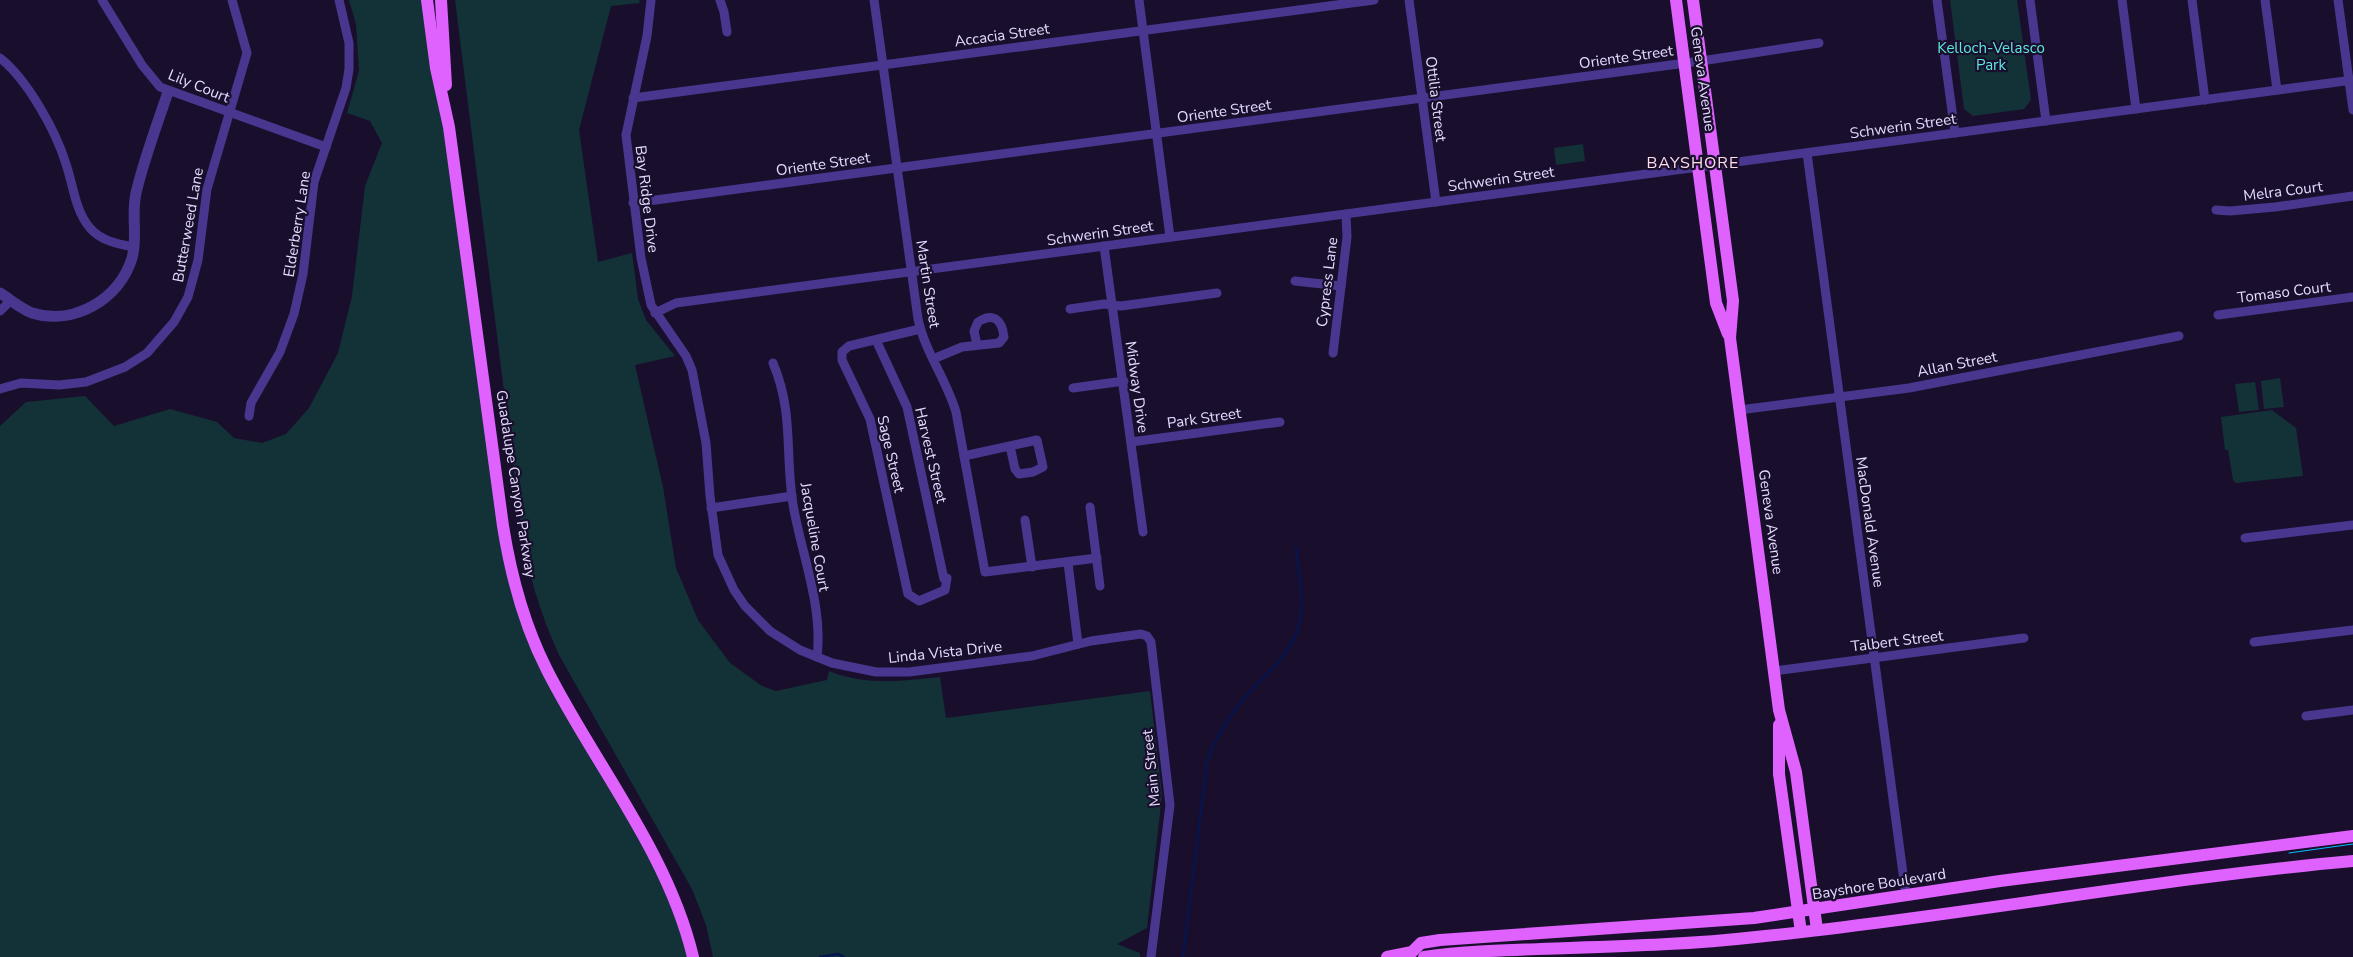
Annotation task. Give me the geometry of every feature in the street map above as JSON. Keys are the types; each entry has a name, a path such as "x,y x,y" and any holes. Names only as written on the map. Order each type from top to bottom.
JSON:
{"main road":[{"name":"Guadalupe Canyon Parkway","path":"426,0 436,68 449,127"},
{"name":"Guadalupe Canyon Parkway","path":"441,0 449,127 503,526 519,600 532,636 556,687 666,880 684,925 693,957"},
{"name":"Geneva Avenue","path":"1676,0 1716,303 1730,338"},
{"name":"Geneva Avenue","path":"1693,0 1733,301 1730,338 1739,410 1774,671 1780,710 1796,772 1817,930"},
{"name":"Geneva Avenue","path":"1780,710 1779,774 1800,932"},
{"name":"Bayshore Boulevard","path":"1419,955 1421,943 1440,940 1723,921 1798,913 2000,881 2353,836"},
{"name":"Bayshore Boulevard","path":"1388,957 1456,952 1694,942 1800,932 2232,873 2353,861"}],"street":[{"name":"Lily Court","path":"102,0 153,80 168,92 326,147"},
{"name":"Butterweed Lane","path":"0,389 21,383 59,385 86,382 125,367 147,353 174,322 188,297 198,260 207,189 247,53 232,0"},
{"name":"Elderberry Lane","path":"249,416 250,403 280,352 294,314 302,280 314,182 344,97 349,69 349,43 339,0"},
{"name":"Bay Ridge Drive","path":"651,0 647,36 626,135 642,268 648,297 655,313"},
{"path":"720,0 727,32"},
{"name":"Martin Street","path":"874,0 920,329 952,401 985,572 1097,558"},
{"path":"1139,0 1170,237"},
{"name":"Accacia Street","path":"633,98 1374,0"},
{"name":"Ottilia Street","path":"1410,0 1436,202"},
{"path":"1937,0 1955,133"},
{"path":"2030,0 2046,121"},
{"path":"2122,0 2136,109"},
{"path":"2192,0 2205,100"},
{"path":"2265,0 2276,90"},
{"path":"2338,0 2351,80 2353,110"},
{"name":"Oriente Street","path":"633,203 1701,61 1819,43"},
{"path":"0,58 18,76 28,90 58,143 79,208 89,227 105,239 134,247"},
{"name":"Schwerin Street","path":"655,313 676,303 2351,80"},
{"path":"0,293 21,308 47,316 60,316 88,309 111,293 126,271 134,247 136,196 168,92"},
{"name":"MacDonald Avenue","path":"1807,152 1906,896"},
{"name":"Melra Court","path":"2216,210 2230,211 2353,196"},
{"name":"Cypress Lane","path":"1332,353 1347,237 1346,214"},
{"name":"Midway Drive","path":"1104,246 1124,381 1143,532"},
{"path":"1295,281 1341,286"},
{"path":"1070,308 1217,293"},
{"name":"Tomaso Court","path":"2218,315 2353,297"},
{"path":"0,311 11,300"},
{"name":"Linda Vista Drive","path":"655,313 682,350 692,370 706,442 711,508 718,555 734,590 745,606 770,631 786,642 817,658 860,670 908,672 1039,655 1078,644 1141,634 1147,636"},
{"name":"Sage Street","path":"920,329 850,346 842,352 842,360 870,419 908,594 919,601 935,596 944,590 947,578"},
{"name":"Allan Street","path":"1739,410 1909,388 2179,336"},
{"name":"Harvest Street","path":"876,340 907,407 942,570 944,578 947,578"},
{"path":"933,359 962,347 977,345"},
{"name":"Jacqueline Court","path":"773,363 782,384 787,409 792,496 810,579 818,637 817,658"},
{"path":"1074,388 1124,381"},
{"name":"Park Street","path":"1131,442 1280,422"},
{"path":"964,456 1037,440 1044,467 1033,472 1020,474 1015,469 1010,446"},
{"path":"711,508 792,496"},
{"path":"1090,507 1100,586"},
{"path":"1025,520 1032,567"},
{"path":"2246,538 2353,525"},
{"path":"1068,563 1078,644"},
{"path":"2254,642 2353,630"},
{"name":"Main Street","path":"1147,636 1151,642 1170,805 1151,957"},
{"name":"Talbert Street","path":"1774,671 2024,638"},
{"path":"2306,716 2353,710"}],"green space":[{"path":"349,0 427,0 503,526 525,618 643,837 693,957 0,957 0,426 26,402 85,396 114,426 170,409 217,422 234,438 262,443 286,434 309,408 338,353 352,296 365,186 382,143 370,121 347,113 359,71 356,24"},
{"path":"455,0 639,0 640,3 611,6 579,130 598,262 632,253 638,299 646,320 675,356 635,365 663,487 676,568 698,620 730,663 762,686 776,691 827,680 829,671 843,676 871,681 898,681 940,677 946,718 1150,691 1162,795 1147,928 1117,944 1140,953 1140,957 713,957 706,925 692,889 559,655 546,624 531,577 521,527"},
{"name":"Kelloch-Velasco Park","path":"1950,0 2017,0 2031,100 2024,109 1973,116 1964,109"},
{"path":"1583,144 1585,161 1556,165 1554,148"},
{"path":"2280,378 2284,407 2264,409 2261,381"},
{"path":"2255,382 2259,410 2239,412 2235,384"},
{"path":"2272,410 2296,428 2303,476 2236,483 2233,480 2228,450 2225,450 2221,417"}],"waterway":[{"path":"1183,957 1207,761 1229,718 1247,695 1285,654 1296,635 1301,615 1296,547"},
{"path":"820,957 838,954 844,957"}],"tram line":[{"path":"2289,853 2353,844"}],"district":[{"name":"BAYSHORE","path":"1693,163"}]}
